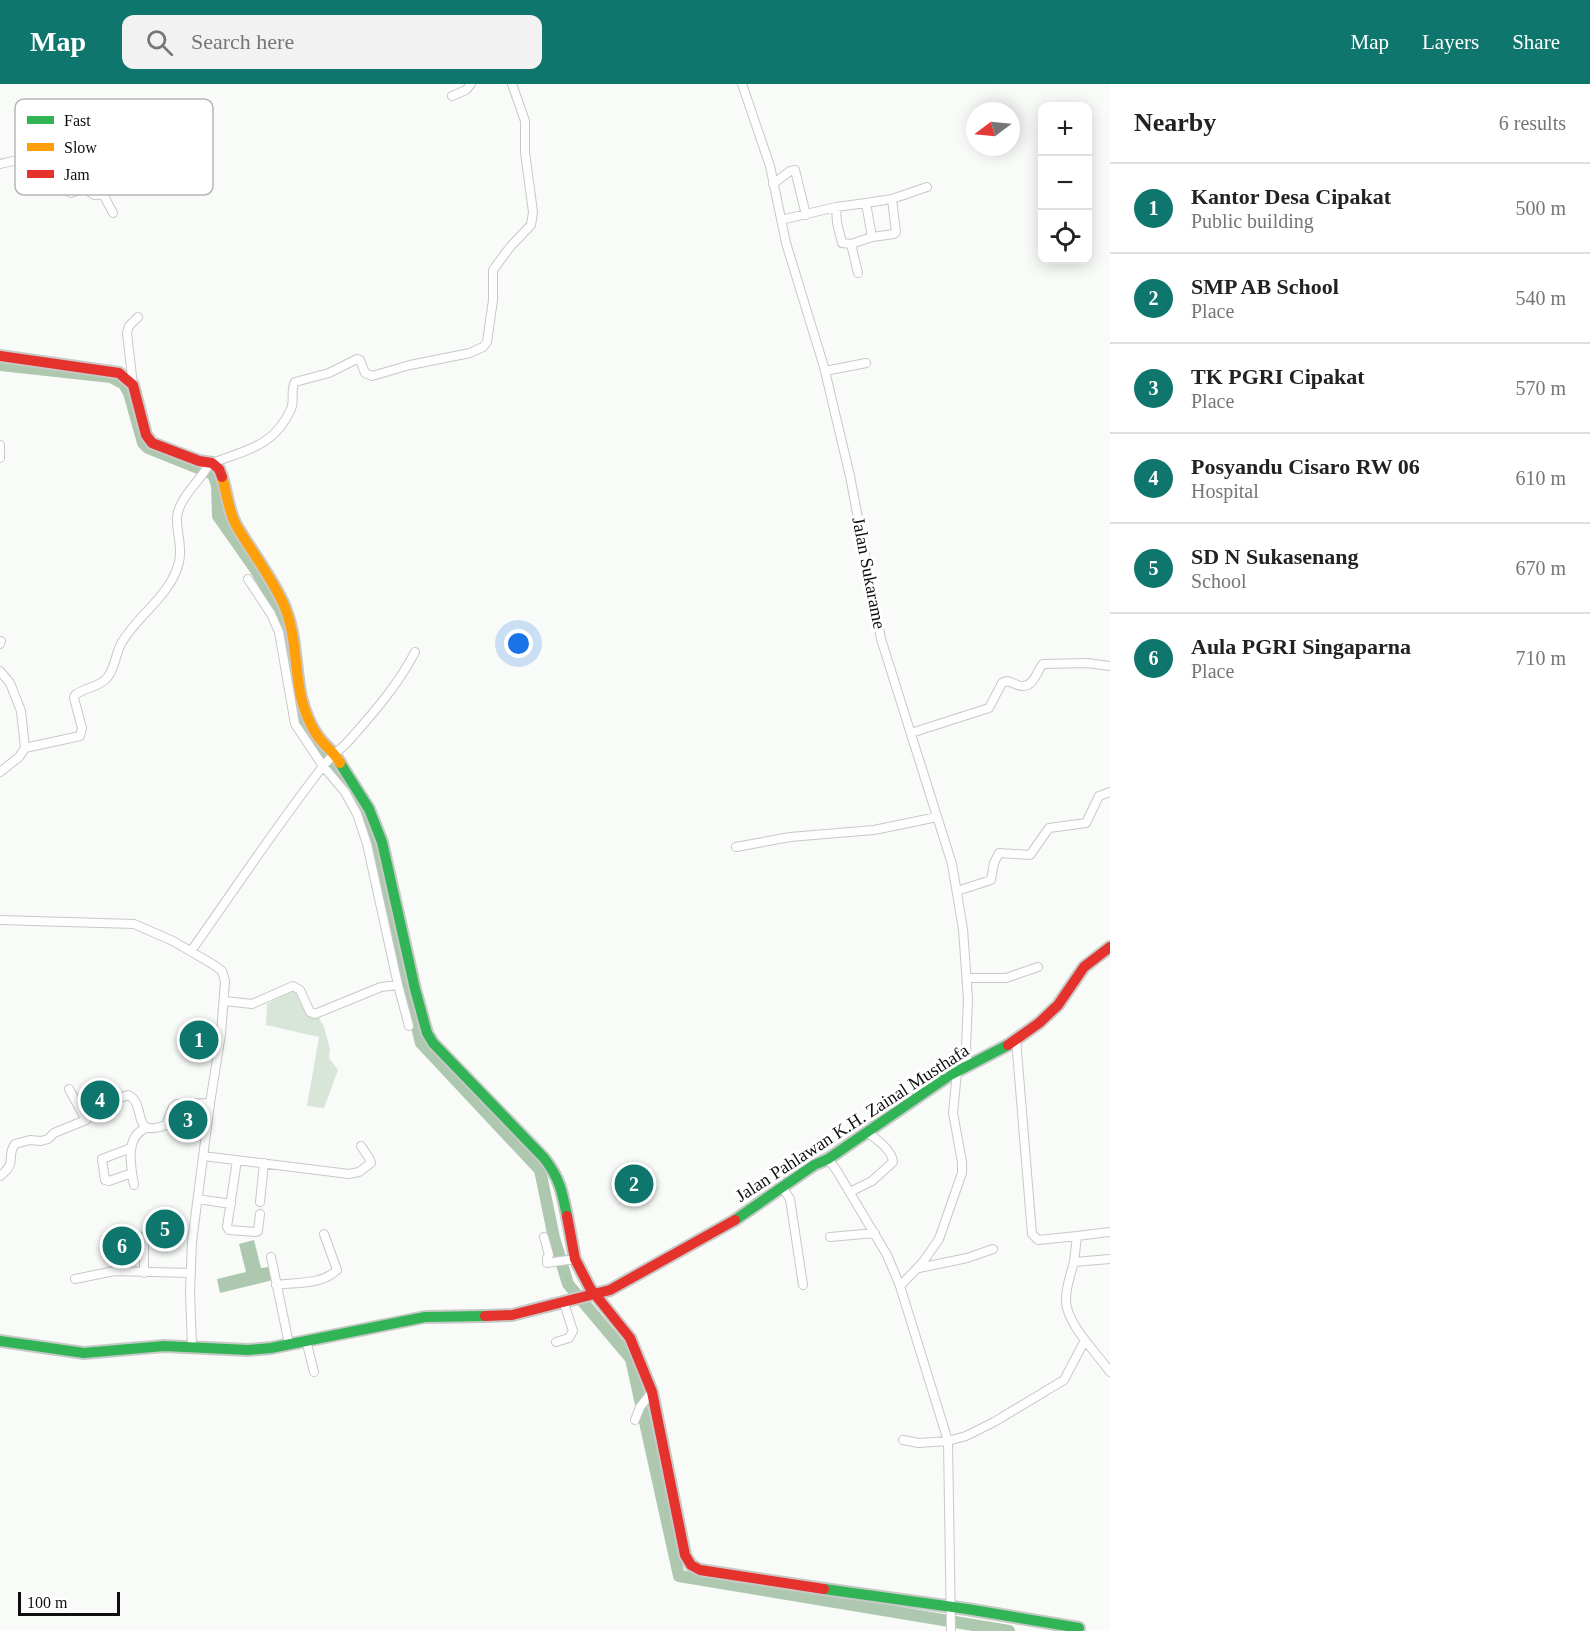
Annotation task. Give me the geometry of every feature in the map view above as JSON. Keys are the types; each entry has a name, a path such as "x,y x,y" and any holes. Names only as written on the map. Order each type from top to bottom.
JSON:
{"street":[{"path":"452,96 465,91 471,84"},
{"path":"25,748 80,736 82,728 75,695 100,684 109,676 125,636 169,583 178,564 181,543 177,516 182,502 208,468 254,449 274,434 291,408 292,387 295,382 329,373 357,358 365,373 372,376 410,365 470,353 483,347 487,342 493,300 494,270 510,247 531,225 533,212 525,152 525,121 512,84"},
{"name":"Jalan Sukarame","path":"742,84 770,166 789,253 825,371 850,476 881,639 952,864 963,929 967,978 968,1066"},
{"path":"0,164 15,162"},
{"path":"774,184 790,171 795,170 806,215"},
{"path":"781,220 836,207 892,199 927,188"},
{"path":"104,195 113,213"},
{"path":"836,207 841,241 851,244 897,232 892,199"},
{"path":"866,203 872,237"},
{"path":"851,244 858,273"},
{"path":"138,317 129,326 127,333 133,385 146,435 152,443 199,461 208,468 219,469 222,474 229,510 283,603 291,624 306,712 320,738 369,809 382,842 406,990 409,1026"},
{"path":"0,356 112,370 125,376 133,385"},
{"path":"825,371 866,363"},
{"path":"0,445 0,458"},
{"path":"248,579 271,614 279,632 295,724 345,792 357,814 406,990 428,1034 433,1043 544,1158 556,1174 562,1191 571,1260 590,1288 592,1295 630,1338 643,1367 685,1555 691,1565 700,1570 777,1583 1040,1620 1079,1628"},
{"path":"191,951 274,832 333,755 351,738 386,697 416,652"},
{"path":"911,733 989,708 1002,683 1007,681 1022,686 1027,685 1043,664 1087,663 1110,666"},
{"path":"0,671 9,683 21,711 25,748 19,758 0,772"},
{"path":"957,891 991,880 994,863 999,853 1030,855 1049,828 1086,823 1099,796 1110,792"},
{"path":"736,847 790,837 874,830 937,817"},
{"path":"0,920 134,924 160,934 222,971 225,981 221,1034 192,1242 190,1292 192,1346"},
{"name":"Jalan Pahlawan K.H. Zainal Musthafa","path":"0,1341 84,1353 164,1346 248,1350 425,1317 512,1315 592,1295 624,1283 723,1228 814,1165 828,1159 866,1131 957,1072 1016,1039 1039,1023 1058,1005 1084,968 1110,947"},
{"path":"967,978 1006,978 1038,966"},
{"path":"224,1001 252,1004 293,986 300,990 310,1012 315,1014 381,987 406,990"},
{"path":"1016,1039 1032,1234 1038,1240 1110,1232"},
{"path":"900,1286 939,1239 962,1173 953,1113 957,1072"},
{"path":"69,1089 86,1120"},
{"path":"0,1176 9,1170 12,1164 11,1149 15,1144 48,1139 54,1133 86,1120 104,1104 128,1095 135,1100 142,1124 146,1128 153,1129 166,1125 173,1107 177,1104 210,1102"},
{"path":"134,1185 131,1148 135,1136 146,1128"},
{"path":"850,1192 872,1181 893,1162 892,1156 877,1139 866,1131"},
{"path":"203,1156 349,1174 359,1172 370,1163 360,1146"},
{"path":"131,1148 102,1159 105,1180 109,1181 132,1173"},
{"path":"828,1159 887,1255 900,1286 948,1441 951,1630"},
{"path":"237,1160 227,1227 229,1230 256,1232 260,1214"},
{"path":"260,1202 264,1163"},
{"path":"782,1187 790,1199 803,1285"},
{"path":"198,1198 231,1204"},
{"path":"830,1237 875,1233"},
{"path":"276,1284 313,1281 332,1275 337,1270 324,1234"},
{"path":"1077,1236 1065,1301 1068,1312 1085,1340 1110,1372"},
{"path":"144,1237 144,1273"},
{"path":"544,1237 549,1255 547,1263 571,1260"},
{"path":"917,1268 967,1258 993,1249"},
{"path":"271,1257 289,1344"},
{"path":"1074,1262 1110,1259"},
{"path":"75,1279 114,1271 191,1273"},
{"path":"556,1342 569,1338 573,1331 567,1302"},
{"path":"306,1340 314,1372"},
{"path":"903,1440 919,1443 948,1441 966,1436 994,1422 1058,1385 1070,1371 1085,1340"},
{"path":"635,1420 640,1407 650,1395"}],"shaded area":[{"path":"298,987 311,1012 319,1018 324,1027 330,1049 329,1058 338,1070 324,1108 307,1106 319,1037 266,1025 267,1004"},
{"path":"254,1240 261,1268 269,1267 273,1280 220,1293 217,1279 246,1272 239,1244"}],"waterway":[{"path":"0,365 111,377 124,384 129,393 143,443 148,448 213,474 217,485 218,516 256,570 282,615 300,720 363,808 421,1043 540,1170 554,1238 568,1284 631,1359 679,1576 1009,1631"}],"traffic: fast":[{"path":"340,763 369,809 382,842 427,1033 433,1043 544,1158 560,1186 567,1216"},
{"path":"735,1220 950,1075 1008,1045"},
{"path":"0,1341 84,1353 164,1346 248,1350 271,1348 425,1317 485,1316"},
{"path":"824,1589 967,1609 1079,1628"}],"traffic: slow":[{"path":"222,477 233,519 272,583 288,615 301,697 308,719 322,742 340,763"}],"traffic: jam":[{"path":"0,356 119,373 133,385 146,435 152,443 199,461 212,463 219,469 222,477"},
{"path":"1008,1045 1039,1023 1058,1005 1084,967 1110,947"},
{"path":"567,1216 575,1259 590,1288 630,1338 652,1392 685,1555 691,1565 700,1570 824,1589"},
{"path":"485,1316 512,1315 610,1290 735,1220"}],"place":[{"name":"Kantor Desa Cipakat","path":"199,1040"},
{"name":"Posyandu Cisaro RW 06","path":"100,1100"},
{"name":"TK PGRI Cipakat","path":"188,1120"},
{"name":"SMP AB School","path":"634,1184"},
{"name":"SD N Sukasenang","path":"165,1229"},
{"name":"Aula PGRI Singaparna","path":"122,1246"}]}
